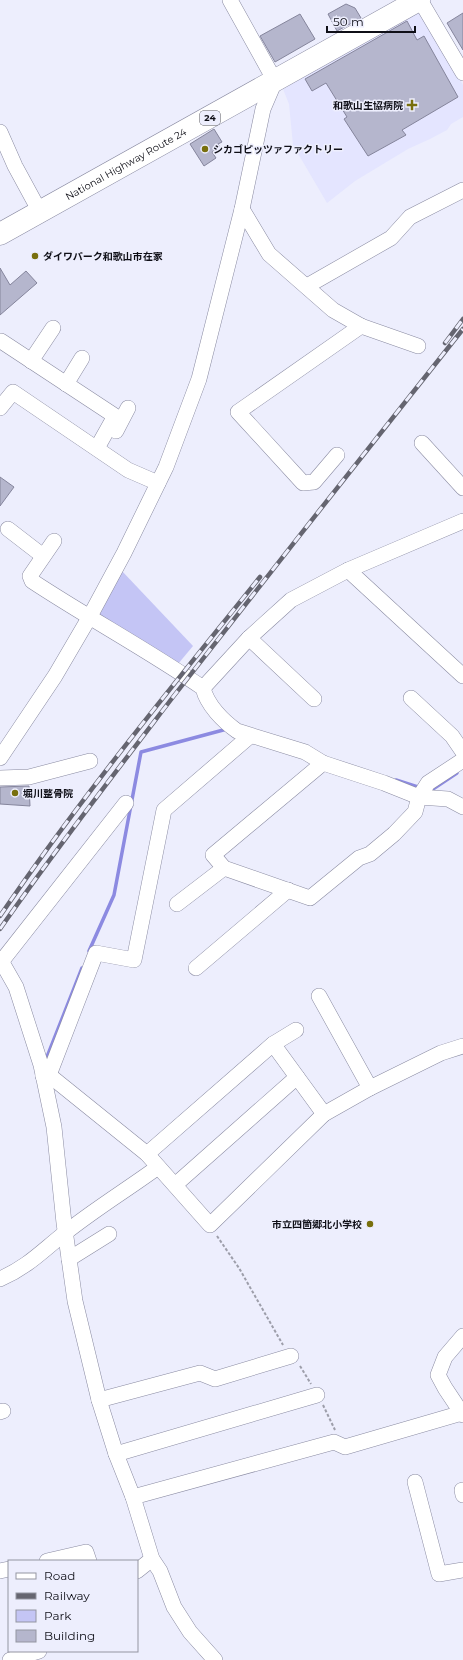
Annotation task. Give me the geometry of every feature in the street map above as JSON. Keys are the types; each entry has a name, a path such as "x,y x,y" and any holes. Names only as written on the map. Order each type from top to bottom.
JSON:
{"highway":[{"name":"National Highway Route 24","path":"0,234 419,0"}],"street":[{"path":"0,758 55,676 89,618 124,553 166,467 199,379 242,209 263,109 275,81 230,0"},
{"path":"419,0 463,73"},
{"path":"0,132 15,166 40,212"},
{"path":"307,286 391,238 410,217 463,190"},
{"path":"242,209 270,254 333,310 361,326 418,346"},
{"path":"337,455 314,482 303,483 238,412 361,326"},
{"path":"31,361 53,328"},
{"path":"1,341 115,416 101,451"},
{"path":"66,384 82,358"},
{"path":"0,408 13,392 128,470 158,483"},
{"path":"101,451 128,408"},
{"path":"422,443 463,488"},
{"path":"203,688 249,638 291,600 348,570 463,520"},
{"path":"8,529 43,556"},
{"path":"54,541 30,576 32,581 203,688 211,706 239,731 305,752 323,763 384,783 448,799 463,807"},
{"path":"348,570 463,676"},
{"path":"249,638 314,699"},
{"path":"411,698 452,736 463,752"},
{"path":"44,1072 96,953 134,960 164,810 239,731"},
{"path":"323,763 213,855 224,868 310,898 359,858 370,854 394,834 415,812 422,792 428,783 463,760"},
{"path":"0,778 29,777 90,761"},
{"path":"126,803 1,961 16,987 44,1072 54,1127 75,1301 99,1400 116,1454 133,1496 152,1559 160,1571 174,1607 190,1632 215,1660"},
{"path":"177,904 224,868"},
{"path":"196,968 288,890"},
{"path":"320,996 370,1088"},
{"path":"147,1154 273,1044 296,1030"},
{"path":"273,1044 324,1114"},
{"path":"44,1072 147,1154 210,1225 292,1143 324,1114 370,1088 441,1053 463,1046"},
{"path":"175,1185 297,1077"},
{"path":"0,1279 17,1271 34,1260 66,1232 158,1167"},
{"path":"69,1259 109,1234"},
{"path":"133,1496 334,1442 345,1447 462,1414 438,1375 445,1357 463,1336"},
{"path":"99,1400 200,1373 215,1379 291,1356"},
{"path":"116,1454 317,1395"},
{"path":"415,1482 439,1574 463,1570"},
{"path":"51,1560 86,1552 89,1560"},
{"path":"138,1570 152,1559"},
{"path":"0,1652 4,1660"},
{"path":"10,1660 35,1652"}],"path":[{"path":"210,1225 239,1268 275,1332 298,1364 327,1412 338,1437 334,1442"}],"shaded area":[{"name":"和歌山生協病院","path":"422,10 438,42 463,85 463,117 451,124 447,130 408,149 355,181 327,203 293,145 289,104 283,89"}],"green space":[{"path":"121,570 193,646 178,664 97,616"}],"building":[{"path":"346,4 355,8 361,18 337,31 328,14"},
{"path":"463,13 463,50 447,23"},
{"path":"300,14 315,39 275,62 260,36"},
{"path":"407,21 417,40 424,36 458,97 402,130 406,135 368,156 344,119 347,117 326,83 312,91 305,79"},
{"name":"シカゴピッツァファクトリー","path":"214,129 222,142 218,144 220,147 212,152 216,158 204,166 190,144"},
{"path":"0,268 10,285 26,271 37,283 0,315"},
{"path":"0,477 14,487 0,506"},
{"name":"堀川整骨院","path":"29,786 30,806 0,804 0,787"}],"waterway":[{"path":"89,951 114,895 141,752 227,729"},
{"path":"429,790 430,791 457,773"},
{"path":"396,780 421,788"},
{"path":"45,1062 82,968"}],"railway":[{"path":"445,343 463,319"},
{"path":"0,929 63,841 173,697 463,329"},
{"path":"0,916 30,872 94,786 260,577"}],"place":[{"name":"和歌山生協病院","path":"412,105"},
{"name":"シカゴピッツァファクトリー","path":"205,149"},
{"name":"ダイワパーク和歌山市在家","path":"35,256"},
{"name":"堀川整骨院","path":"15,793"},
{"name":"市立四箇郷北小学校","path":"370,1224"}]}
